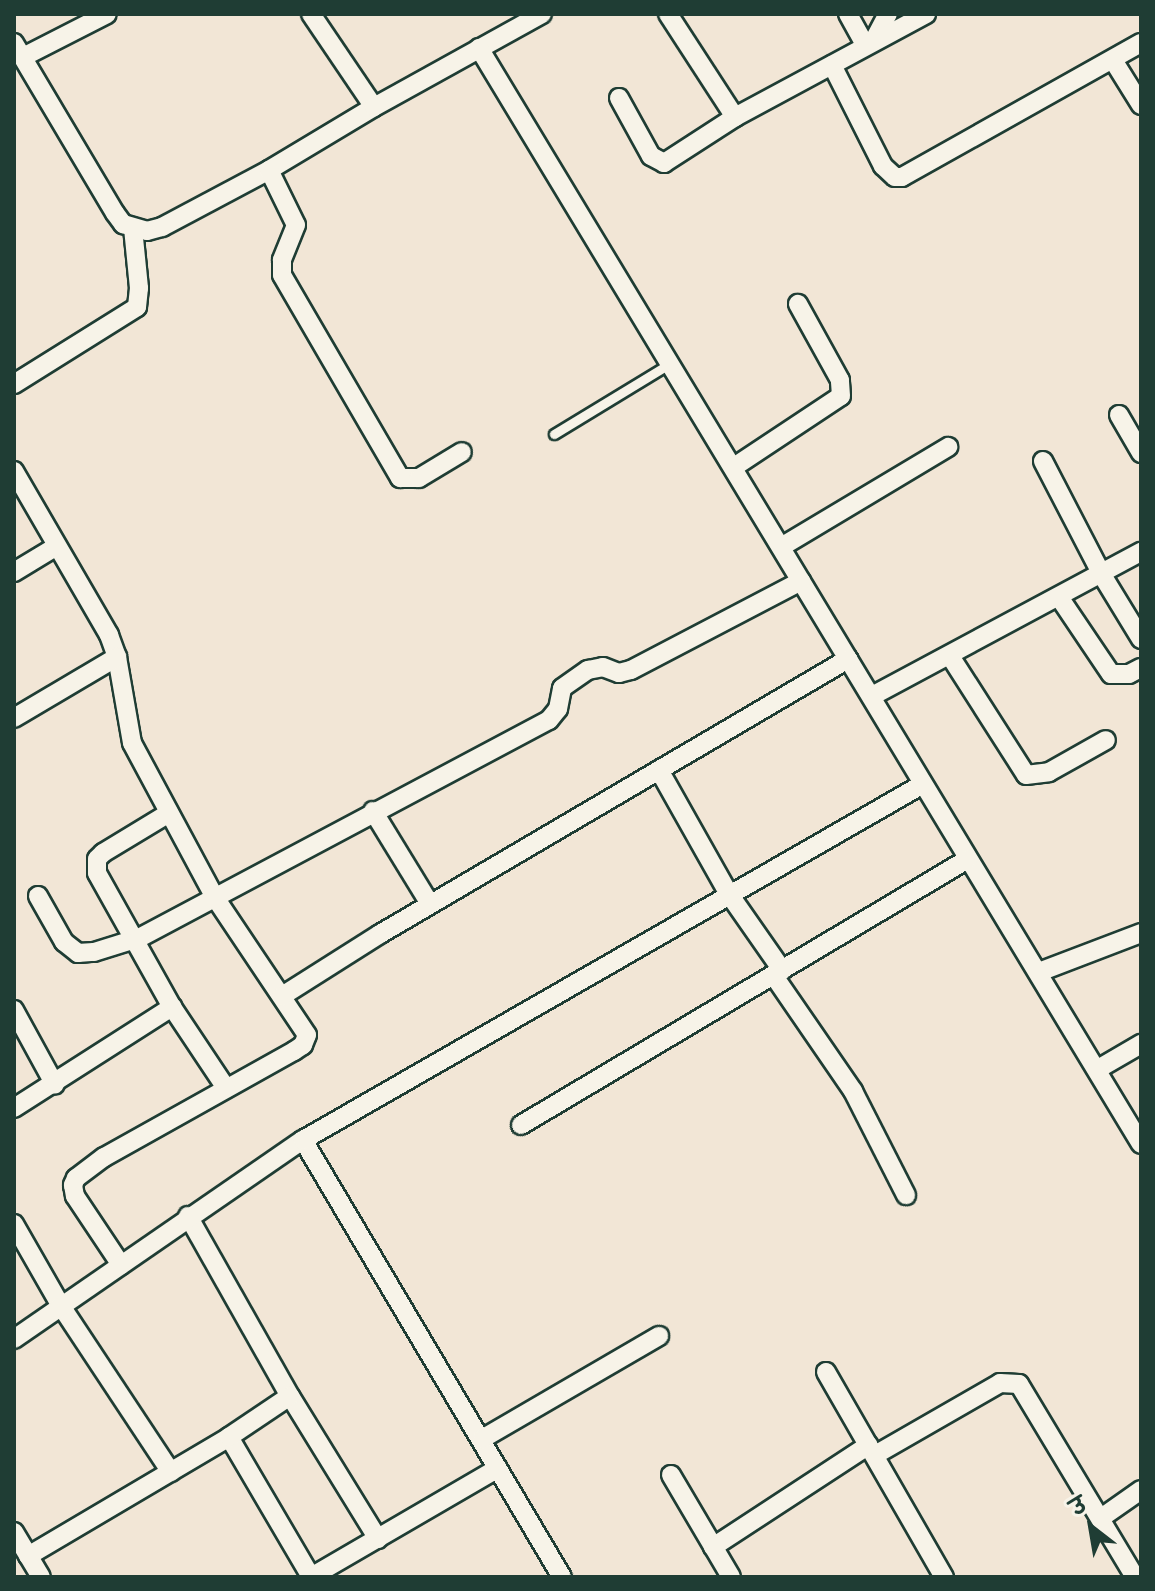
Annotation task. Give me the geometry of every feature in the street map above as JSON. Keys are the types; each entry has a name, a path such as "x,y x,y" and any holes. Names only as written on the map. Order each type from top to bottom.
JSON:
{"street":[{"path":"107,14 18,50 115,213 123,224 147,231 162,227 269,170 374,107 542,14"},
{"path":"311,14 374,107"},
{"path":"668,14 735,117"},
{"path":"848,14 869,42"},
{"path":"869,42 888,14"},
{"path":"619,98 656,162 664,163 735,117 869,42 926,14"},
{"path":"832,65 883,166 895,177 910,173 1141,43"},
{"path":"479,48 1141,1144"},
{"path":"1113,60 1141,105"},
{"path":"269,170 296,225 282,260 282,275 400,478 419,478 462,452"},
{"path":"14,384 137,307 139,288 133,228"},
{"path":"734,467 841,396 840,380 798,304"},
{"path":"1119,415 1141,453"},
{"path":"781,547 948,447"},
{"path":"1043,461 1102,575 1141,639"},
{"path":"14,471 102,620 117,657 128,731 169,813 214,896 282,996 307,1040 294,1051 104,1157 76,1178 73,1185 75,1196 121,1265"},
{"path":"14,572 57,546"},
{"path":"872,696 1141,552"},
{"path":"38,896 71,950 85,954 132,940 549,720 558,709 562,688 588,670 603,667 619,673 631,670 801,581"},
{"path":"1059,597 1111,674 1129,674 1141,668"},
{"path":"950,656 1026,775 1049,772 1106,740"},
{"path":"14,718 117,657"},
{"path":"282,996 430,904 848,659"},
{"path":"659,770 729,894 853,1091 906,1195"},
{"path":"14,1339 188,1216 303,1140 923,784"},
{"path":"373,811 430,904"},
{"path":"169,813 97,859 97,873 172,1007 226,1088"},
{"path":"521,1125 968,859"},
{"path":"1039,972 1141,933"},
{"path":"14,1108 55,1085 172,1007"},
{"path":"14,1010 55,1085"},
{"path":"1098,1069 1141,1044"},
{"path":"303,1140 562,1577"},
{"path":"188,1216 290,1396 378,1539"},
{"path":"14,1224 61,1306 171,1472"},
{"path":"482,1439 659,1336"},
{"path":"826,1372 944,1577"},
{"path":"713,1547 872,1450 1000,1383 1011,1381 1019,1384 1027,1394 1135,1577"},
{"path":"28,1556 229,1437 290,1396"},
{"path":"229,1437 311,1577 498,1468"},
{"path":"671,1475 731,1577"},
{"path":"1101,1518 1141,1490"},
{"path":"14,1532 41,1577"}],"lane":[{"path":"554,434 672,363"}]}
